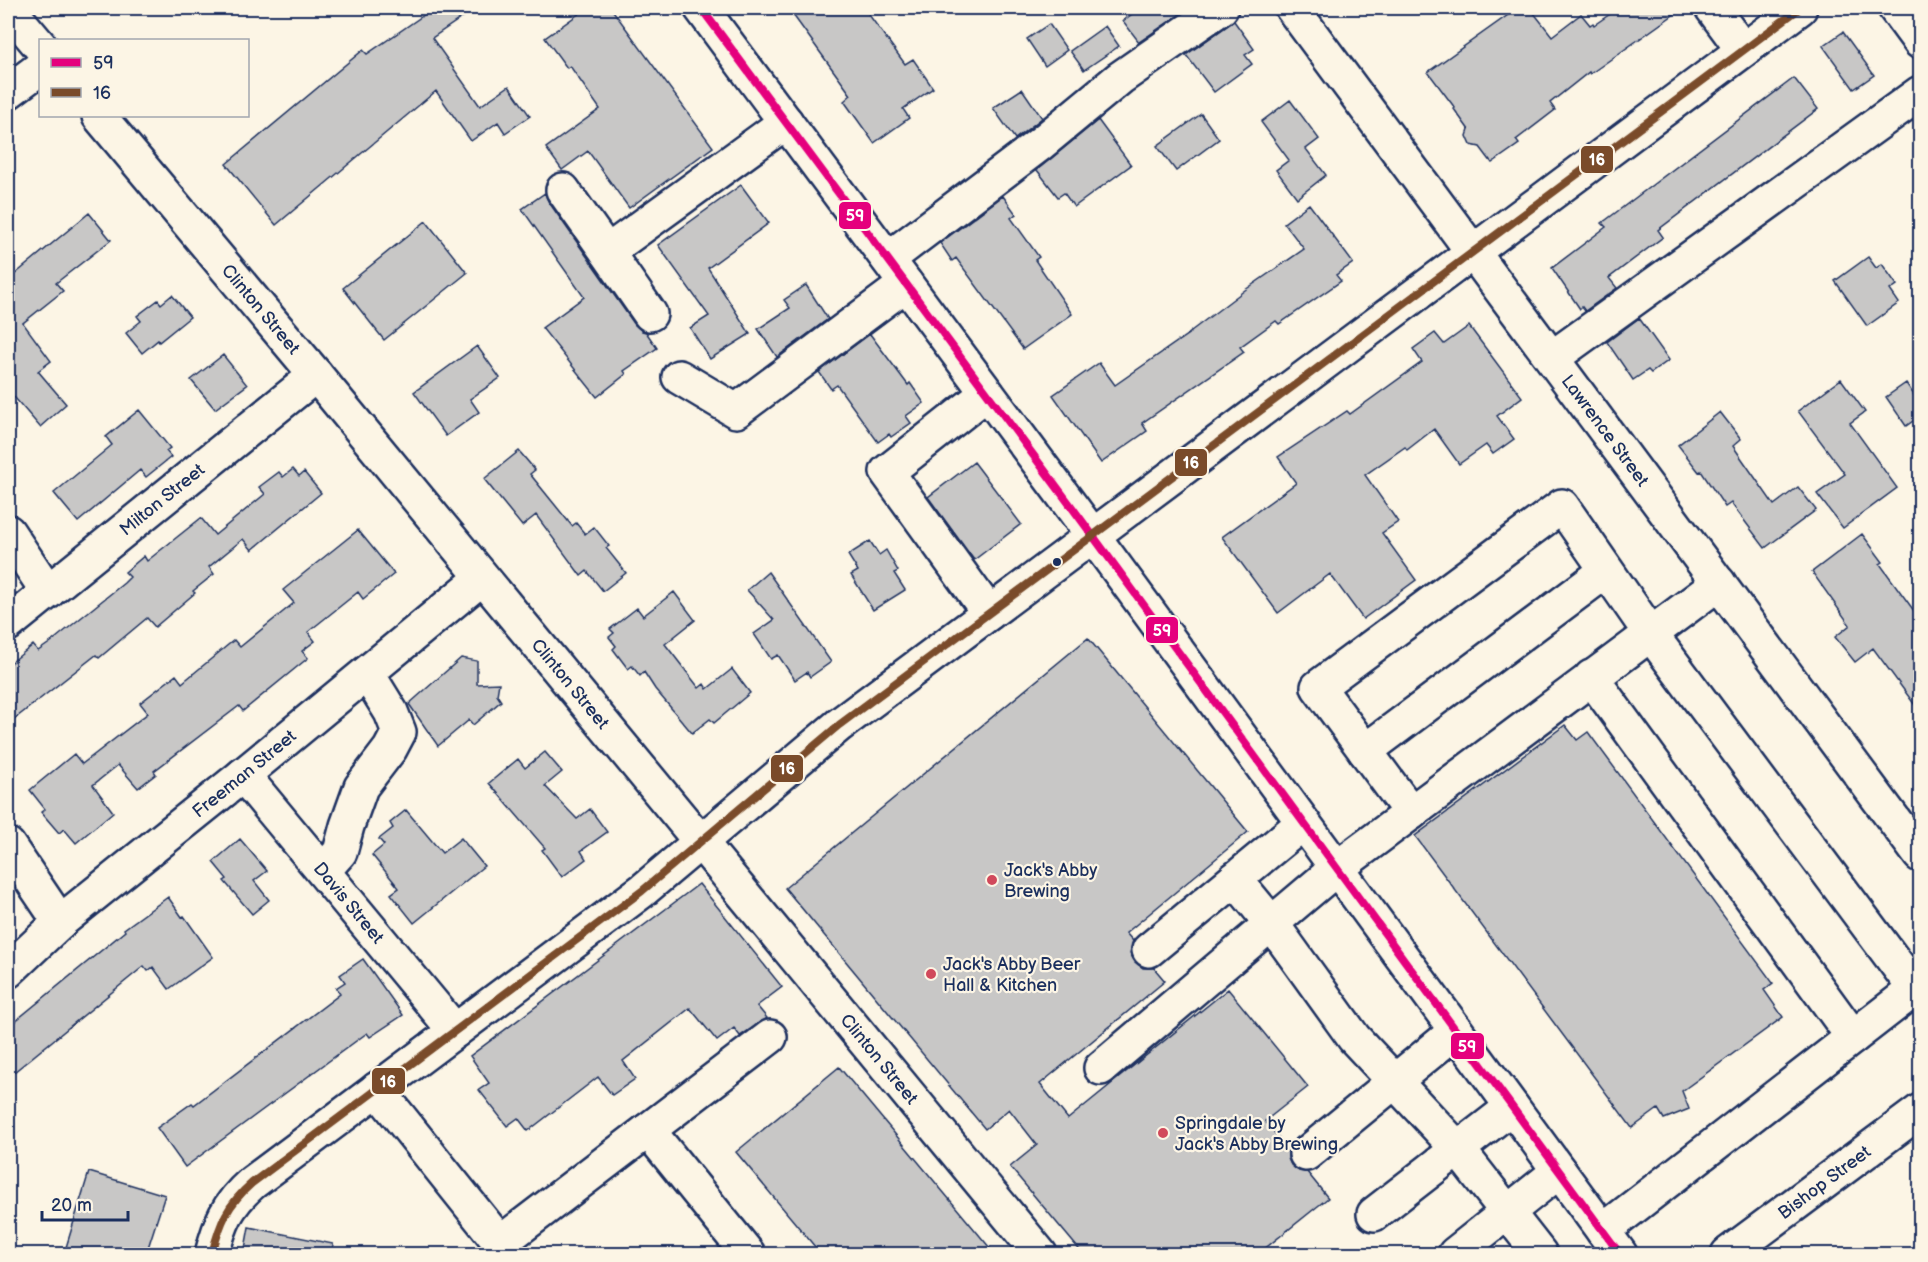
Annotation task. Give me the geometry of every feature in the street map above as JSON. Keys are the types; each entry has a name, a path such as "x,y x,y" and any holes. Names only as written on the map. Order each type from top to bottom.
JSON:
{"street":[{"path":"701,8 1093,535 1612,1243 1853,1037 1918,987 1650,633 1562,506 1318,687 1411,813"},
{"path":"679,377 736,411 1040,144 1120,78 1221,8"},
{"name":"Lawrence Street","path":"1292,8 1920,855"},
{"path":"1712,8 1743,50"},
{"path":"212,1254 222,1221 244,1190 642,891 812,747 1800,8"},
{"path":"1895,8 1920,42"},
{"path":"14,9 39,45"},
{"path":"8,92 39,69"},
{"path":"1552,358 1920,93"},
{"name":"Clinton Street","path":"100,117 316,375 1040,1254"},
{"path":"607,252 786,122"},
{"path":"563,190 650,314"},
{"name":"Milton Street","path":"8,624 316,375"},
{"path":"987,393 887,472 989,613"},
{"path":"8,532 48,592"},
{"path":"1365,751 1606,571"},
{"name":"Freeman Street","path":"8,971 60,922 482,578"},
{"path":"1101,1068 1337,868 1719,583"},
{"path":"323,871 340,852 361,787 390,750 399,732 367,673"},
{"path":"1591,677 1853,1037"},
{"name":"Davis Street","path":"243,775 455,1031"},
{"path":"1149,950 1303,823"},
{"path":"8,845 60,922"},
{"path":"1235,879 1272,924 1354,1038 1458,1149 1540,1254"},
{"path":"1306,1154 1456,1031"},
{"path":"377,1089 505,1249 648,1130 770,1037"},
{"path":"1374,1214 1512,1107"},
{"name":"Bishop Street","path":"1728,1254 1920,1111"},
{"path":"648,1130 748,1254"},
{"path":"1455,1254 1559,1171"}],"building":[{"path":"434,8 476,8 432,38 480,106 509,86 530,116 505,133 498,122 471,141 436,91 276,225 226,164 363,50 367,54"},
{"path":"587,8 611,8 713,147 629,208 588,151 562,170 546,148 600,109 570,66 567,68 545,38"},
{"path":"788,8 864,8 905,64 913,59 933,88 903,109 909,118 874,143 844,101 851,95"},
{"path":"1140,8 1189,8 1139,42 1123,21"},
{"path":"1518,8 1530,8 1552,36 1581,14 1590,25 1593,23 1594,25 1619,8 1683,8 1590,74 1589,72 1550,103 1555,110 1516,140 1519,144 1492,163 1480,147 1471,145 1467,136 1469,130 1428,72"},
{"path":"1234,21 1254,49 1245,55 1252,64 1214,92 1186,55"},
{"path":"1049,24 1067,50 1045,66 1027,39"},
{"path":"1105,26 1119,46 1084,70 1070,51"},
{"path":"1843,32 1874,75 1854,89 1823,46"},
{"path":"1794,78 1818,109 1658,230 1663,237 1609,278 1617,288 1585,311 1582,307 1580,309 1552,268 1606,227 1602,223"},
{"path":"1022,89 1042,118 1015,139 993,108"},
{"path":"1290,100 1319,139 1306,149 1326,175 1297,198 1276,170 1289,160 1261,122"},
{"path":"1201,114 1219,139 1176,171 1157,146"},
{"path":"1098,120 1131,165 1074,207 1064,193 1058,197 1037,170"},
{"path":"741,185 769,223 708,268 750,334 710,359 690,328 709,316 658,245"},
{"path":"545,193 548,201 635,325 646,332 657,348 624,371 626,374 597,397 542,328 584,297 522,209"},
{"path":"1003,196 1016,214 1011,218 1039,257 1035,260 1072,314 1023,349 956,258 952,261 940,243"},
{"path":"1309,204 1353,263 1336,275 1341,281 1279,324 1276,321 1240,347 1244,352 1142,423 1147,431 1101,463 1053,395 1099,363 1115,385 1304,249 1284,223"},
{"path":"89,213 111,240 56,283 63,291 23,323 51,361 38,371 66,404 40,427 8,390 8,280"},
{"path":"426,221 467,273 384,340 343,288"},
{"path":"1868,257 1876,268 1882,264 1897,285 1890,290 1899,303 1867,326 1835,281"},
{"path":"806,285 828,319 777,357 758,329 790,308 784,300"},
{"path":"172,295 190,317 142,353 126,333 141,321 137,316 158,300 161,304"},
{"path":"1639,318 1669,360 1651,373 1648,370 1633,380 1607,342"},
{"path":"1469,326 1522,397 1497,416 1514,439 1493,454 1486,445 1459,464 1434,429 1407,450 1405,447 1365,475 1398,522 1382,533 1416,580 1363,619 1330,574 1278,613 1222,537 1296,483 1278,457 1347,411 1350,414 1422,362 1413,349 1435,333 1444,344"},
{"path":"870,334 924,403 906,416 911,423 891,437 889,434 878,442 837,385 831,389 819,372"},
{"path":"477,346 500,378 470,399 479,412 446,436 414,392"},
{"path":"223,355 247,385 215,409 191,380"},
{"path":"1841,379 1865,412 1850,423 1897,488 1843,528 1817,494 1845,474 1798,411"},
{"path":"1906,383 1920,404 1920,416 1906,426 1886,397"},
{"path":"139,410 170,448 166,451 171,457 146,477 140,470 78,522 54,493 112,445 106,437"},
{"path":"1720,412 1741,439 1733,446 1774,505 1798,487 1816,510 1765,548 1731,503 1725,507 1701,471 1699,472 1678,445"},
{"path":"519,451 535,470 530,474 572,526 576,523 585,534 594,527 609,546 606,548 626,573 603,591 587,571 581,576 536,515 522,526 484,479"},
{"path":"974,462 1021,524 974,560 928,497"},
{"path":"293,469 299,476 304,472 321,493 252,550 243,539 209,567 214,574 193,591 195,593 155,627 147,618 99,658 96,655 8,724 8,665 33,645 38,651 51,642 124,583 130,577 125,572 144,556 147,561 201,518 215,535 265,494 259,487 279,472 283,477"},
{"path":"358,530 394,574 363,599 358,592 308,632 315,641 302,651 308,658 243,711 239,706 154,771 156,774 138,788 118,765 93,785 113,812 76,843 64,829 59,833 41,812 45,809 30,790 74,754 82,764 148,713 140,703 176,675 182,683 234,640 240,647 294,603 283,590"},
{"path":"1862,534 1883,562 1880,564 1920,619 1920,712 1873,648 1855,662 1835,637 1850,625 1812,572"},
{"path":"870,541 879,555 886,550 898,571 894,573 905,590 873,610 851,575 858,571 848,555"},
{"path":"768,572 831,662 810,677 807,672 795,680 778,655 771,659 754,634 774,620 747,590"},
{"path":"674,592 695,620 665,644 699,688 704,684 707,689 732,669 750,693 714,723 710,719 692,733 655,689 644,672 640,676 632,666 628,669 613,649 616,646 609,637 614,633 610,629 637,608 643,616"},
{"name":"Jack's Abby Brewing","path":"1088,638 1248,832 1126,933 1133,941 1130,953 1135,962 1143,968 1154,968 1165,981 1040,1084 1068,1119 1228,989 1308,1087 1265,1121 1288,1149 1291,1165 1299,1171 1307,1172 1328,1198 1258,1254 1083,1254 1010,1167 1037,1145 1009,1109 985,1129 785,888"},
{"path":"461,658 477,661 477,684 499,683 497,695 501,701 473,725 469,720 438,746 409,704"},
{"path":"1565,725 1577,740 1588,732 1773,983 1764,990 1783,1017 1682,1091 1689,1109 1664,1119 1658,1109 1632,1128 1415,836"},
{"path":"545,752 562,772 545,786 577,819 590,809 607,832 581,851 586,859 562,877 542,850 545,848 489,783 518,759 525,768"},
{"path":"406,810 442,853 461,838 484,866 414,923 391,894 399,888 372,855 384,845 379,839 393,828 390,823"},
{"path":"240,839 267,871 254,881 269,900 252,914 224,881 227,879 213,862"},
{"path":"699,884 782,987 757,1006 767,1018 740,1036 734,1028 717,1041 690,1008 623,1061 635,1079 612,1095 598,1077 528,1131 518,1118 507,1126 479,1090 489,1083 470,1056"},
{"path":"168,897 213,957 169,989 153,967 148,971 144,966 8,1077 8,1027 125,931 124,929"},
{"path":"363,959 403,1015 370,1037 367,1033 185,1167 157,1128 192,1103 194,1105 340,994 336,988 345,982 340,975"},
{"path":"839,1067 995,1254 821,1254 736,1152"},
{"path":"89,1172 165,1195 146,1254 64,1254"},
{"path":"249,1227 333,1244 332,1254 244,1254"}],"transit line":[{"name":"59","path":"701,8 1071,506 1620,1254"},
{"name":"16","path":"212,1254 218,1233 230,1207 252,1183 642,891 839,725 1800,8"}],"place":[{"name":"Jack's Abby Brewing","path":"992,880"},
{"name":"Jack's Abby Beer Hall & Kitchen","path":"931,974"},
{"name":"Springdale by Jack's Abby Brewing","path":"1163,1133"}]}
